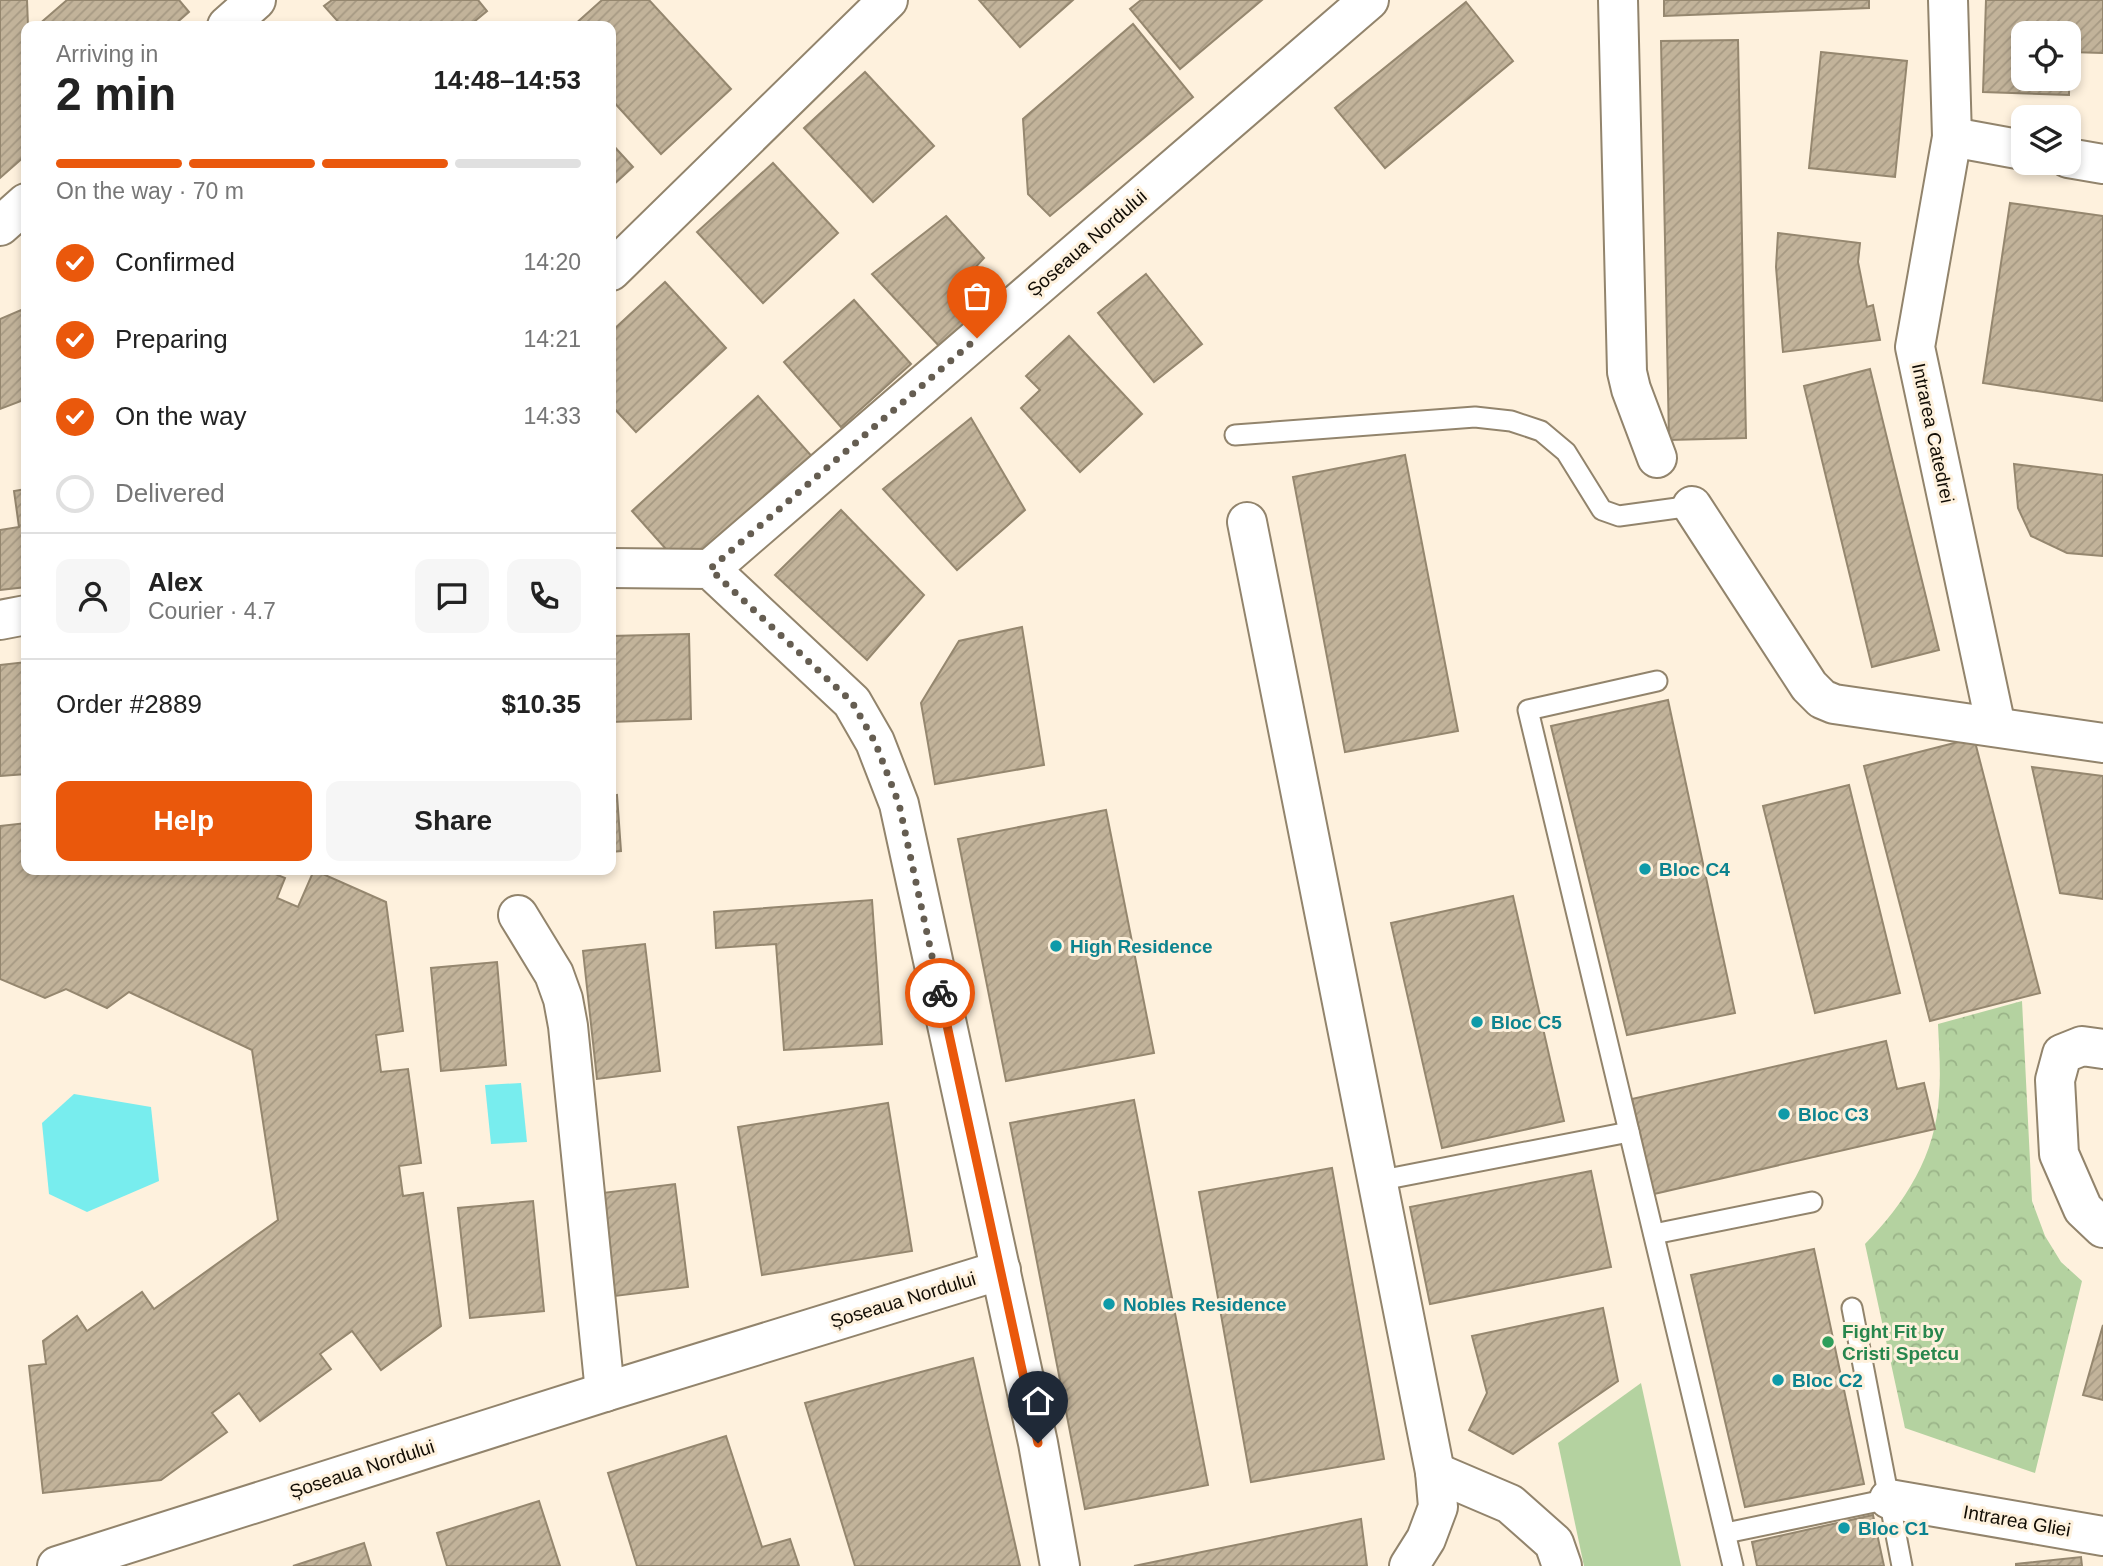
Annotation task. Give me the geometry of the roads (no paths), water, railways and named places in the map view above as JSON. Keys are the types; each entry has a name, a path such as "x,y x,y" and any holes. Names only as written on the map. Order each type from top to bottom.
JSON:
{"street":[{"path":"233,21 256,0"},
{"path":"616,266 888,0"},
{"name":"Șoseaua Nordului","path":"57,1566 1001,1270 899,804 875,742 852,702 710,569 1369,0"},
{"path":"1618,0 1627,372 1657,457"},
{"name":"Intrarea Catedrei","path":"1948,0 1952,137 1915,347 1996,727"},
{"path":"1952,137 2011,148"},
{"path":"2081,160 2103,164"},
{"path":"0,226 21,207"},
{"path":"1692,506 1810,687 1822,699 1834,704 2103,743"},
{"path":"1247,522 1435,1472 1438,1507 1426,1539 1409,1566"},
{"path":"616,568 710,569"},
{"path":"0,620 21,616"},
{"path":"518,915 554,974 563,999 605,1392"},
{"path":"2103,1049 2082,1046 2062,1054 2055,1080 2059,1154 2083,1209 2103,1228"},
{"path":"1001,1270 1038,1443 1060,1566"},
{"path":"1435,1472 1510,1504 1554,1543 1562,1566"},
{"name":"Intrarea Gliei","path":"1889,1499 2103,1536"}],"lane":[{"path":"1235,435 1475,417 1511,421 1541,431 1566,452 1602,510 1619,516 1692,506"},
{"path":"1657,681 1528,710 1733,1566"},
{"path":"1377,1181 1629,1132"},
{"path":"1654,1234 1812,1202"},
{"path":"1852,1308 1902,1566"},
{"path":"1726,1533 1889,1499"}],"water":[{"path":"521,1083 527,1142 491,1144 485,1085"},
{"path":"74,1094 151,1107 159,1181 87,1212 49,1194 42,1123"}],"place":[{"name":"Bloc C4","path":"1645,869"},
{"name":"High Residence","path":"1056,946"},
{"name":"Bloc C5","path":"1477,1022"},
{"name":"Bloc C3","path":"1784,1114"},
{"name":"Nobles Residence","path":"1109,1304"},
{"name":"Fight Fit by Cristi Spetcu","path":"1828,1342"},
{"name":"Bloc C2","path":"1778,1380"},
{"name":"Bloc C1","path":"1844,1528"}]}
